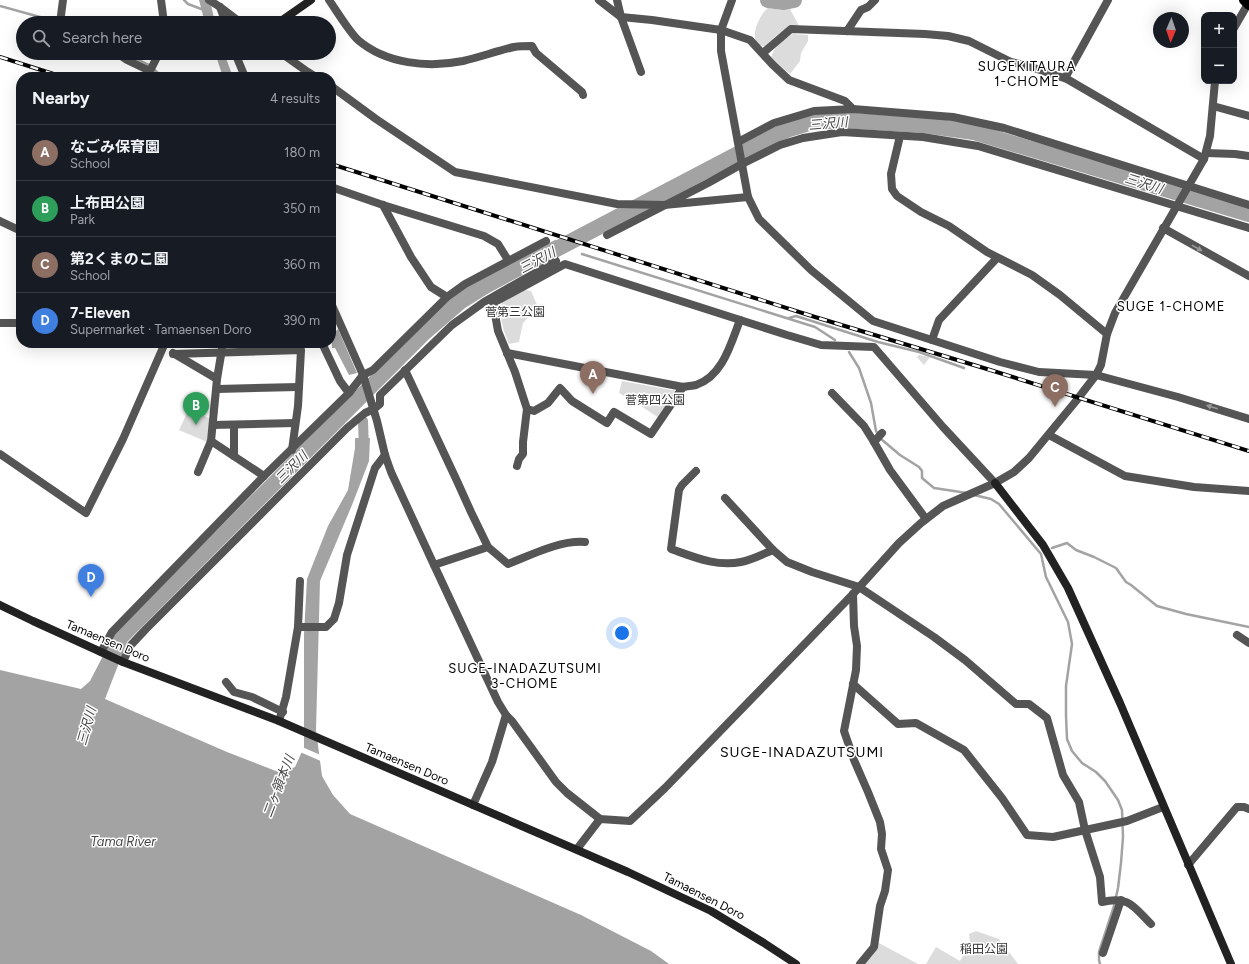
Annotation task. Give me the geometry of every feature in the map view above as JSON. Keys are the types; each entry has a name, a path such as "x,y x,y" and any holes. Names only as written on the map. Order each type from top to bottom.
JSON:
{"street":[{"path":"61,16 63,0"},
{"path":"161,0 163,16"},
{"path":"288,16 311,0"},
{"path":"329,0 357,39 384,55 423,64 443,64 463,61 515,47 532,46 536,53 582,92 583,95"},
{"path":"599,0 621,17 721,30 750,40 789,80 845,101 853,108"},
{"path":"617,0 621,17 641,72"},
{"path":"732,0 721,30 721,51 748,197 759,219 811,270 873,322 1000,362 1039,372 1096,375 1178,396 1249,419"},
{"path":"847,31 861,10 868,7 875,0"},
{"path":"1066,78 1108,0"},
{"path":"215,2 222,16"},
{"path":"215,2 232,16"},
{"path":"1237,23 1248,3"},
{"path":"763,53 791,29 948,36 972,42 1011,62 1066,78 1205,156 1235,154 1249,156"},
{"path":"127,60 150,70 155,60"},
{"path":"238,60 243,72"},
{"path":"291,60 308,72"},
{"path":"336,315 363,377 391,472 506,716 512,721 556,782 566,793 600,820 630,821 671,782 853,594 899,543 943,506 994,483 1014,472 1029,458 1096,375 1101,365 1107,334 1115,313 1205,156 1210,136 1215,84"},
{"path":"336,90 376,119 455,172 617,204 664,205 748,197"},
{"path":"1213,106 1249,116"},
{"path":"738,142 774,123 814,111 853,108 953,117 1004,128 1249,205"},
{"path":"607,235 780,145 803,138 842,132 946,140 978,146 1249,228"},
{"path":"900,136 891,174 892,189 897,196 921,212 949,226 997,258 1032,275 1060,295 1107,334"},
{"path":"336,189 383,206 484,236 498,244 508,260"},
{"path":"383,206 411,257 431,286 447,297"},
{"path":"0,221 16,229"},
{"path":"1163,228 1249,276"},
{"path":"102,652 112,632 363,377 373,370 447,297 465,284 546,241"},
{"path":"932,340 939,320 997,258"},
{"path":"122,661 130,646 146,629 347,428 372,405 380,404 380,395 452,325 484,302 556,261"},
{"path":"517,466 519,459 523,454 527,409 515,372 498,331 493,303 565,264 820,345 874,347 943,428 994,483 1043,545 1068,588 1120,704 1163,807 1232,964"},
{"path":"507,353 683,387 696,385 709,378 714,373 723,361 740,320"},
{"path":"0,323 16,323"},
{"path":"0,455 86,513 113,460 163,348"},
{"path":"164,348 217,379"},
{"path":"173,354 215,348"},
{"path":"198,472 211,441 217,379 222,348"},
{"path":"248,348 300,350 298,406 292,450"},
{"path":"324,348 340,381 349,392"},
{"path":"405,370 488,547 508,564 562,543 578,541 585,542"},
{"path":"217,389 298,387"},
{"path":"527,409 534,411 548,403 560,388 572,401 607,423 614,412 651,434 683,387"},
{"path":"832,393 864,426 878,438 890,470 926,519"},
{"path":"213,425 295,423"},
{"path":"234,425 234,456"},
{"path":"1048,435 1125,476 1194,487 1249,491"},
{"path":"211,441 264,476"},
{"path":"298,627 326,627 334,619 339,603 347,555 376,468 385,455"},
{"path":"696,470 679,490 672,549 704,561 730,564 742,562 773,550"},
{"path":"725,498 773,550 787,562 812,572 859,587 934,637 965,660 1016,704 1029,704 1047,718 1063,774 1079,802 1085,830 1100,877 1102,902 1117,900 1129,902 1151,924"},
{"path":"434,565 488,547"},
{"path":"279,721 283,712 298,627 300,581"},
{"path":"853,594 854,626 857,646 856,670 844,731 854,760 880,822 882,834 881,849 888,870 880,906 874,947 860,964"},
{"name":"Tamaensen Doro","path":"0,605 122,661 279,721 628,872 711,911 796,964"},
{"path":"1237,635 1249,643"},
{"path":"226,682 234,692 252,697 283,712"},
{"path":"853,684 898,724 916,723 964,750 1002,798 1027,835 1053,837 1123,822 1163,807"},
{"path":"473,805 492,762 506,716"},
{"path":"1188,865 1237,807 1249,809"},
{"path":"577,849 600,820"},
{"path":"1103,953 1117,900"}],"green space":[{"path":"768,8 783,10 790,9 799,26 794,26 784,30 765,46 759,44 755,35 758,22 764,11"},
{"path":"793,34 808,35 808,41 801,53 800,61 790,74 771,58 776,47"},
{"name":"菅第三公園","path":"525,290 531,291 538,307 523,323 519,342 509,344 502,323 502,302"},
{"path":"919,355 930,357 924,365 917,357"},
{"name":"菅第四公園","path":"622,381 677,391 659,418 619,393"},
{"path":"190,410 211,419 207,442 179,430 188,411"},
{"name":"稲田公園","path":"976,931 999,939 1018,964 926,964 936,947 960,961 970,944 969,934"},
{"path":"877,942 918,964 863,964"}],"water":[{"path":"199,0 210,0 213,16 203,16"},
{"path":"217,60 227,60 231,72 221,72"},
{"name":"Tama River","path":"555,240 573,248 489,293 465,308 429,339 127,642 105,699 227,752 281,773 295,767 304,747 304,634 307,579 328,526 348,490 355,448 355,438 370,438 369,461 320,581 316,730 322,776 333,795 350,814 581,915 651,951 669,964 0,964 0,670 81,689 90,681 118,627 443,305 468,286"},
{"path":"338,329 357,373 349,375 335,348 336,331"}],"pier":[{"path":"302,747 323,756 323,762 300,752"}],"waterway":[{"path":"184,0 188,4 204,10"},
{"path":"768,0 784,2 794,0"},
{"path":"0,6 36,16"},
{"path":"139,60 149,65 157,72"},
{"name":"三沢川","path":"547,254 751,147 789,129 809,123 839,120 924,125 974,132 1249,214"},
{"path":"582,254 815,327 835,340"},
{"path":"789,318 796,316 878,342 919,352 964,368"},
{"path":"849,352 859,368 871,403 876,431 881,439 900,455 919,467 922,471 922,478 934,488 967,493"},
{"name":"二ヶ領本川","path":"363,421 364,450"},
{"path":"974,495 991,499 999,504 1041,554 1046,577 1068,622 1072,644 1066,686 1067,739 1072,751 1082,763 1096,772 1105,781 1118,800 1122,810 1123,837 1118,888 1114,906 1099,952 1100,964"},
{"path":"1052,548 1067,543 1076,550 1116,568 1126,582 1157,606 1186,614 1249,627"}],"railway":[{"path":"0,57 47,72"},
{"path":"336,166 815,317 1249,451"}],"place":[{"name":"なごみ保育園","path":"593,394"},
{"name":"第2くまのこ園","path":"1055,407"},
{"name":"上布田公園","path":"196,425"},
{"name":"7-Eleven","path":"91,597"}],"district":[{"name":"SUGEKITAURA 1-CHOME","path":"1027,74"},
{"name":"SUGE 1-CHOME","path":"1171,306"},
{"name":"SUGE-INADAZUTSUMI 3-CHOME","path":"525,676"},
{"name":"SUGE-INADAZUTSUMI","path":"802,752"}]}
